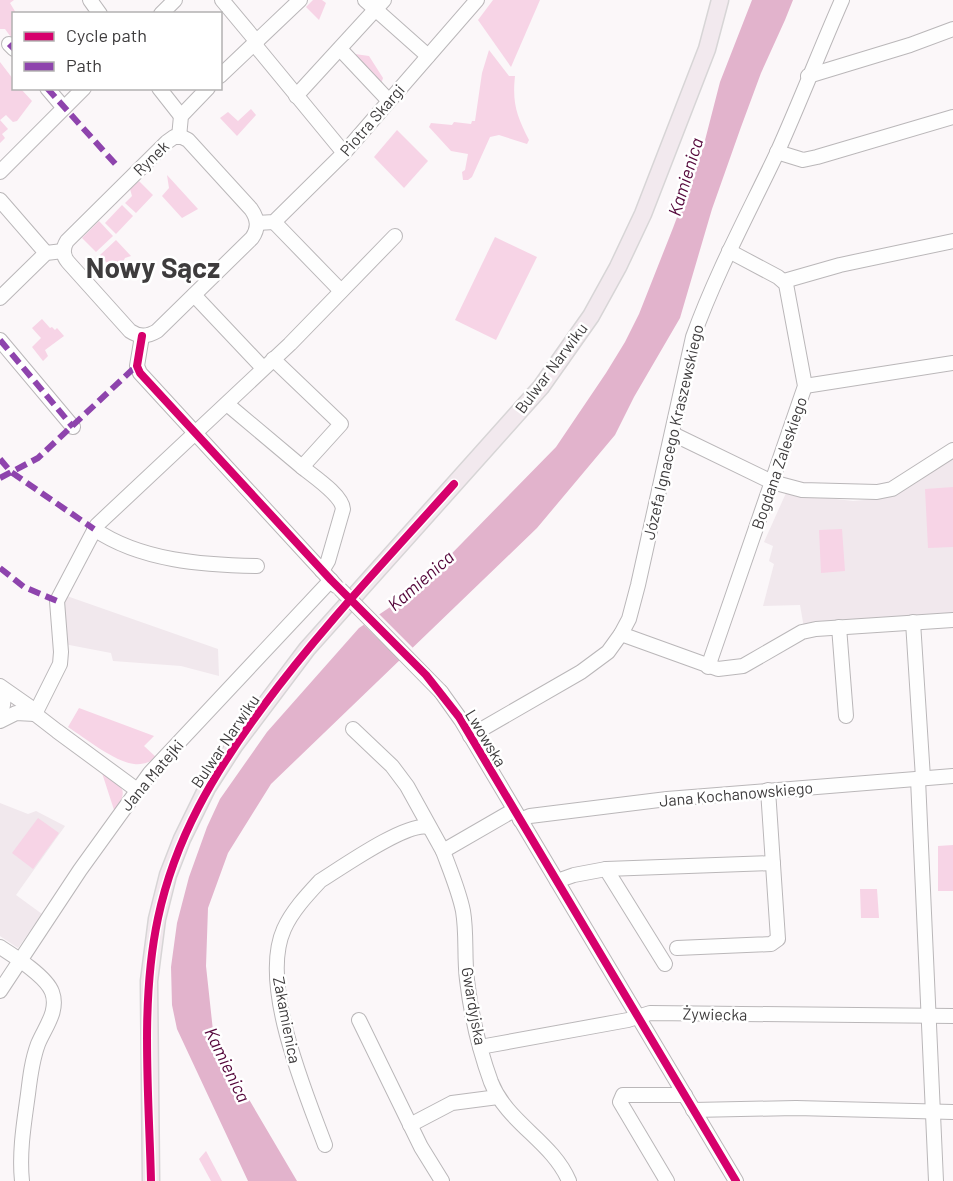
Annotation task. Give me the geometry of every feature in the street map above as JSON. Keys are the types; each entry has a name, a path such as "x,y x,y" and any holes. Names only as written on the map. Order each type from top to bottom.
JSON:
{"main road":[{"name":"Bulwar Narwiku","path":"151,1181 149,981 157,919 168,875 207,788 234,746 307,648 541,387 591,316 643,214 707,49 720,0"}],"street":[{"path":"163,12 175,0"},
{"path":"222,0 344,153"},
{"path":"222,74 300,0"},
{"path":"365,0 380,5 428,56"},
{"name":"Piotra Skargi","path":"274,222 344,153 477,0"},
{"name":"Józefa Ignacego Kraszewskiego","path":"470,736 580,672 608,652 629,619 673,434 693,337 704,305 777,152 842,0"},
{"path":"297,96 380,5"},
{"path":"808,76 910,45 953,29"},
{"path":"340,50 389,101"},
{"path":"49,90 64,108"},
{"path":"0,172 82,90"},
{"path":"161,90 181,116"},
{"path":"179,137 181,116 206,90"},
{"path":"777,152 803,160 953,117"},
{"name":"Rynek","path":"63,251 67,241 167,142 179,137 190,142 251,209 257,223"},
{"path":"0,200 46,253"},
{"path":"0,298 46,253 63,251 68,262 124,325 133,333 142,336 157,331 194,295 252,238 257,223 274,222 341,291"},
{"path":"35,714 60,664 57,601 97,525 227,404 395,236"},
{"path":"729,251 784,281 840,265 953,241"},
{"name":"Bogdana Zaleskiego","path":"708,667 805,386 784,281"},
{"path":"194,295 268,364 341,424 302,467"},
{"name":"Lwowska","path":"142,336 137,366 140,373 331,580 441,692 470,736 736,1181"},
{"path":"0,340 73,427"},
{"path":"805,386 953,363"},
{"path":"227,404 337,497 342,504 343,509 328,561 331,580"},
{"path":"673,434 772,482 802,490 877,492 892,489 953,450"},
{"path":"94,529 119,542 158,555 207,564 257,566"},
{"name":"Jana Matejki","path":"0,991 150,773 331,580"},
{"path":"621,634 708,667 732,669 743,666 802,633 816,628 953,620"},
{"path":"913,622 936,1181"},
{"path":"839,627 846,716"},
{"path":"0,686 137,790"},
{"path":"0,686 4,703 0,716"},
{"path":"0,721 16,713 35,714"},
{"name":"Gwardyjska","path":"353,729 392,766 402,779 443,851 462,910 467,939 467,979 480,1047 498,1097 509,1112 556,1160 569,1181"},
{"name":"Jana Kochanowskiego","path":"517,815 530,816 768,790 953,776"},
{"path":"676,948 771,944 778,939 768,790"},
{"path":"443,851 517,815"},
{"name":"Zakamienica","path":"326,1145 300,1079 287,1037 277,973 279,946 284,929 320,881 399,834 418,826 428,827"},
{"path":"557,881 606,869 773,863"},
{"path":"606,869 665,964"},
{"path":"0,947 20,960 51,990 54,1010 33,1058 21,1154 22,1181"},
{"name":"Żywiecka","path":"480,1047 628,1020 650,1013 953,1016"},
{"path":"359,1020 410,1125 442,1181"},
{"path":"667,1181 620,1102 623,1095 685,1095"},
{"path":"410,1125 452,1103 498,1097"},
{"path":"693,1110 796,1108 953,1112"}],"shaded area":[{"path":"0,0 14,0 10,3 15,12 12,12 12,39 5,29 0,29"},
{"path":"313,0 322,0 326,3 319,20 306,7"},
{"path":"493,0 540,0 511,67 478,20"},
{"path":"489,50 509,76 515,76 516,110 529,140 527,144 499,135 490,137 472,177 463,180 462,172 465,170 468,154 451,151 429,127 431,123 452,125 454,122 471,124 475,121 482,73"},
{"path":"355,54 369,56 383,78 381,84 352,58"},
{"path":"0,62 12,78 12,90 22,90 32,101 17,121 13,122 6,115 0,120"},
{"path":"251,109 256,115 237,136 220,118 228,112 238,121"},
{"path":"0,120 8,129 2,134 5,138 0,143"},
{"path":"397,130 428,161 404,188 374,157"},
{"path":"167,175 198,209 182,218 162,196 169,188"},
{"path":"139,181 153,195 136,213 125,203 132,196 130,189"},
{"path":"122,205 133,216 116,234 105,223"},
{"path":"99,221 113,236 96,252 82,238"},
{"path":"495,237 537,257 496,340 455,320"},
{"path":"116,240 131,256 125,258 122,264 116,261 107,263 100,255"},
{"path":"42,319 50,328 55,330 57,328 64,336 45,350 48,356 43,361 32,347 41,338 32,328"},
{"path":"953,457 953,616 804,628 800,605 763,606 774,564 769,561 773,546 764,542 786,493 853,501 875,499"},
{"path":"953,487 953,547 928,548 925,489"},
{"path":"842,529 845,571 821,573 819,530"},
{"path":"64,595 218,649 219,676 181,666 113,661 111,653 64,644"},
{"path":"79,708 154,736 144,746 157,758 146,763 134,764 118,759 100,749 68,727"},
{"path":"102,773 122,789 122,798 115,813"},
{"path":"0,803 28,814 36,811 65,826 16,895 42,914 18,948 0,936"},
{"path":"38,818 59,833 33,869 12,853"},
{"path":"953,845 953,891 938,891 938,846"},
{"path":"860,889 877,889 879,918 861,918"},
{"path":"206,1151 222,1181 211,1181 199,1159"}],"water":[{"name":"Kamienica","path":"752,0 793,0 761,73 741,127 712,209 680,318 634,397 615,435 537,528 271,784 228,853 208,908 206,966 214,1040 297,1181 248,1181 177,1029 172,1005 171,967 177,923 189,877 207,827 220,799 267,732 359,628 417,589 556,447 606,373 639,314 673,228 703,148 720,82"}],"pier":[{"path":"377,612 415,650 402,662 362,623"}],"marked path":[{"path":"9,44 12,47"},
{"path":"49,90 119,168"},
{"path":"0,340 73,427"},
{"path":"0,478 38,458 133,369"},
{"path":"0,459 11,472 94,529"},
{"path":"0,568 24,587 57,601"}],"cycle path":[{"path":"142,336 137,366 140,373 331,580 426,675 459,717 736,1181"},
{"path":"151,1181 147,1016 152,950 165,889 186,834 212,782 244,732 284,678 355,594 454,484"}],"district":[{"name":"Nowy Sącz","path":"153,268"}]}
